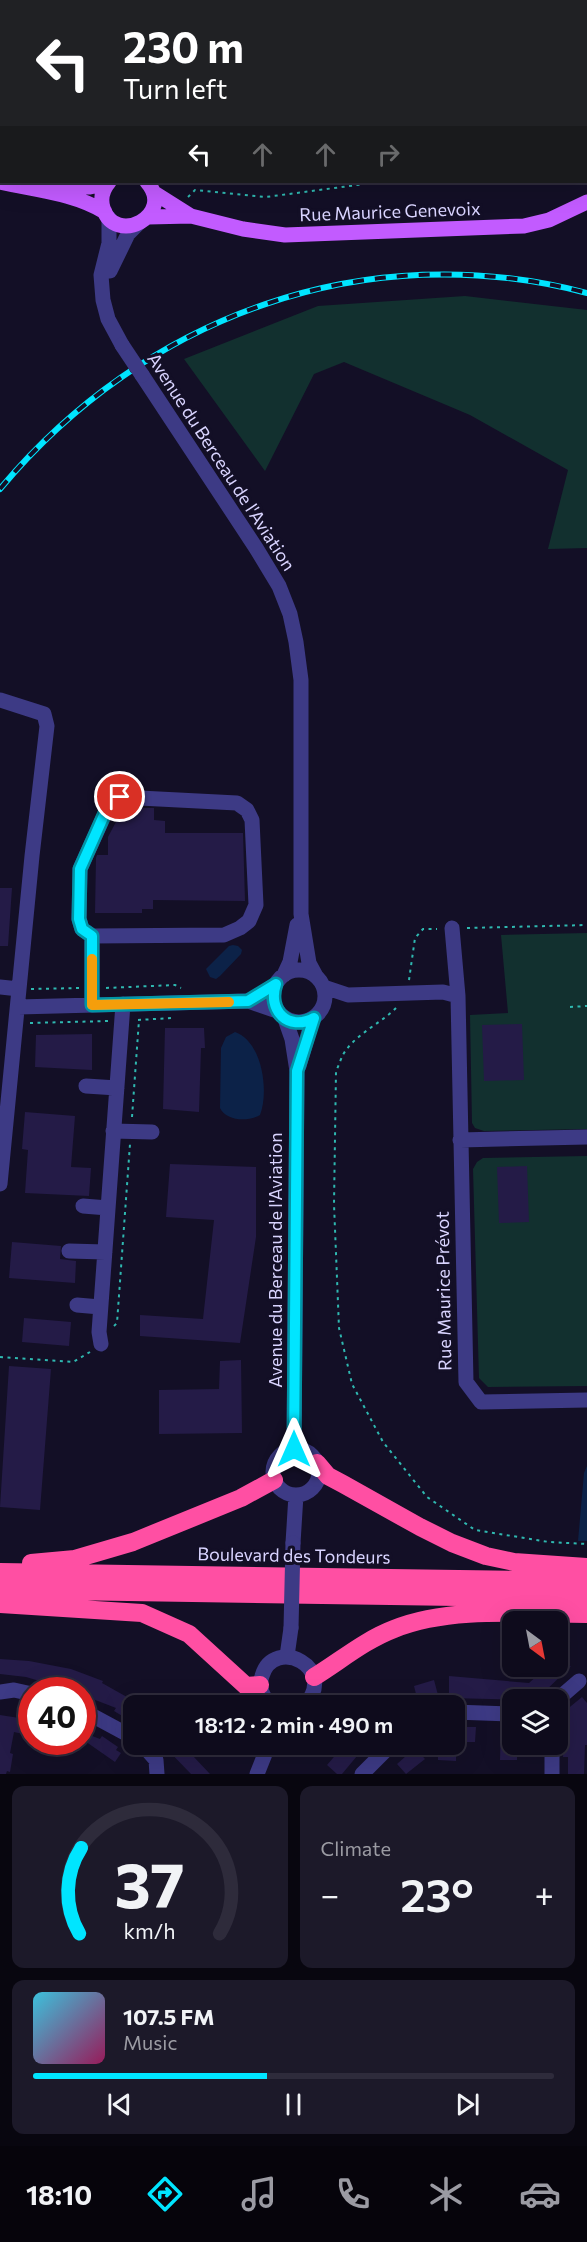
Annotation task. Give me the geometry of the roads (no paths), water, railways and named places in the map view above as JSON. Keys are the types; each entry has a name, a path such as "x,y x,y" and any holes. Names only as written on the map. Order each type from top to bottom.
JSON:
{"highway":[{"path":"317,1463 328,1476 343,1485 420,1527 486,1556 514,1562 587,1567"},
{"path":"0,1565 75,1559 133,1542 241,1498 274,1480"},
{"name":"Boulevard des Tondeurs","path":"0,1572 587,1581"},
{"path":"0,1590 587,1599"},
{"path":"0,1604 142,1613 189,1634 246,1686 260,1685"},
{"path":"314,1677 393,1629 429,1619 478,1614 587,1614"}],"main road":[{"path":"4,183 93,205 118,224 128,226 143,220 191,216"},
{"path":"12,183 69,188 90,187 105,183"},
{"path":"107,215 102,197 109,183"},
{"path":"143,220 154,200 150,187"},
{"path":"150,187 191,216"},
{"name":"Rue Maurice Genevoix","path":"191,216 267,234 342,234 524,226 549,220 587,202"}],"street":[{"name":"Avenue du Berceau de l'Aviation","path":"107,215 109,243 101,275 105,310 122,345 256,548 279,586 290,614 301,680 301,914 309,963 320,982"},
{"path":"103,288 128,234 143,220"},
{"path":"0,700 45,714 47,726 0,1178"},
{"path":"120,797 237,803 247,810 252,820 256,905 249,921 224,935 92,936 82,929 79,919 80,869 109,804 120,797"},
{"name":"Avenue du Berceau de l'Aviation","path":"280,980 290,962 301,914"},
{"path":"452,928 458,996 460,1140 587,1137"},
{"path":"92,936 92,1005"},
{"path":"248,1001 298,970 348,995 443,992 458,996"},
{"path":"280,980 273,1000 281,1015"},
{"path":"318,1013 326,1001 320,982"},
{"path":"0,987 19,989"},
{"path":"18,1007 248,1001 298,1023 348,995"},
{"path":"101,1344 100,1307 123,1004"},
{"name":"Avenue du Berceau de l'Aviation","path":"297,1071 318,1013"},
{"name":"Avenue du Berceau de l'Aviation","path":"281,1015 292,1039 297,1071 294,1449"},
{"path":"86,1086 117,1088"},
{"path":"113,1131 152,1132"},
{"name":"Rue Maurice Prévot","path":"460,1140 466,1382 481,1402 587,1400"},
{"path":"83,1206 108,1208"},
{"path":"69,1251 105,1252"},
{"path":"77,1305 100,1307"},
{"path":"294,1449 309,1453 317,1463 319,1472 315,1484 304,1493 296,1495 283,1491 274,1480 273,1469 279,1456 286,1451 294,1449"},
{"path":"287,1656 291,1628 296,1495"},
{"path":"263,1695 260,1685 267,1665 287,1656 305,1663 314,1677 312,1695"},
{"path":"568,1691 579,1682"},
{"path":"0,1692 18,1691"},
{"path":"465,1712 502,1714"},
{"path":"96,1718 123,1732"},
{"path":"152,1755 156,1760 157,1774"},
{"path":"257,1774 265,1755"},
{"path":"362,1774 381,1755"},
{"path":"552,1755 552,1774"}],"water":[{"path":"233,945 242,950 241,954 216,979 210,977 206,969 229,946"},
{"path":"235,1032 244,1037 252,1046 261,1069 263,1105 260,1115 250,1119 232,1118 220,1108 221,1048 226,1037"},
{"path":"587,1466 587,1541 578,1541 584,1473"}],"railway":[{"path":"0,489 58,429 121,377 191,336 265,304 342,284 422,275 504,278 587,293"}]}
